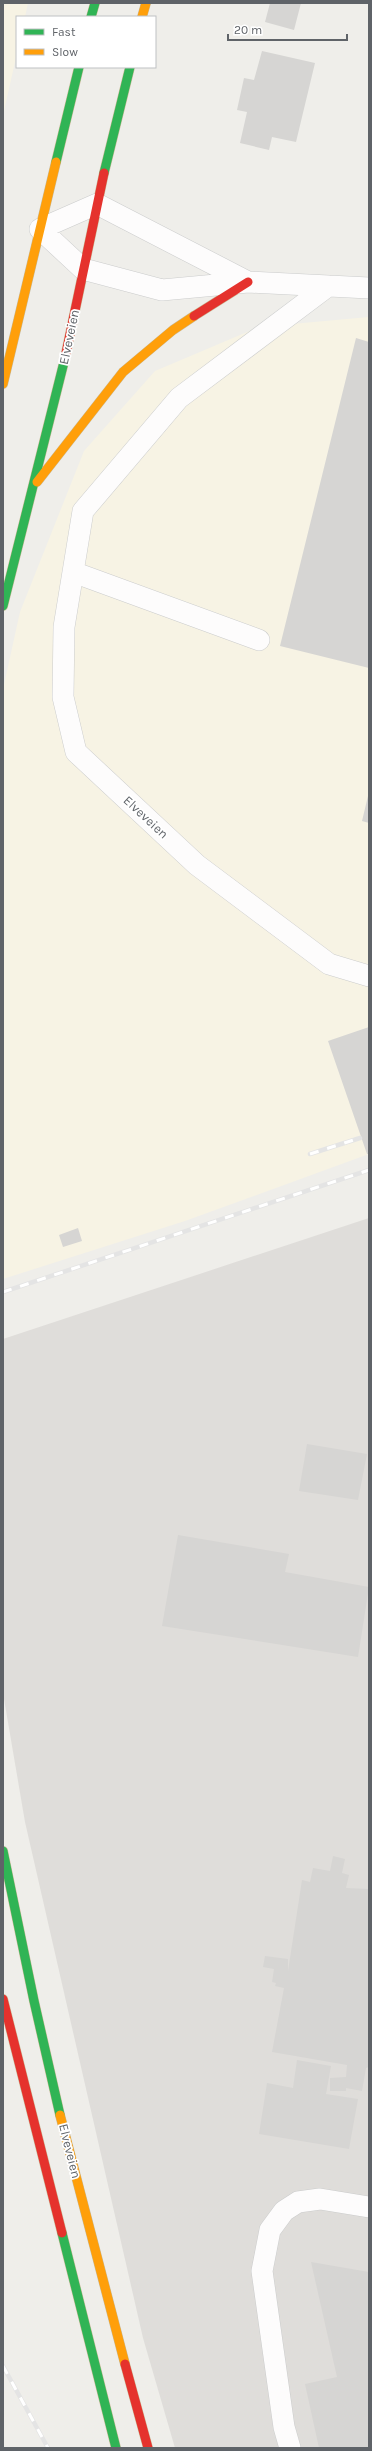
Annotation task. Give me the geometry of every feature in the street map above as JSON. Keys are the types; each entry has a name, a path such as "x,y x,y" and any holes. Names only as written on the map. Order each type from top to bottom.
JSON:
{"highway":[{"path":"91,16 95,3"},
{"path":"142,16 146,3"},
{"path":"3,384 79,68"},
{"name":"Elveveien","path":"3,606 63,367 97,204 130,68"},
{"path":"32,490 123,372 173,330 248,282"},
{"name":"Elveveien","path":"3,1851 20,1945 90,2233 148,2448"},
{"path":"3,1999 116,2448"}],"lane":[{"path":"248,282 97,204 40,229 84,269 162,290 248,282 369,288"},
{"name":"Elveveien","path":"328,286 179,398 83,511 64,627 63,697 76,752 197,865 328,964 369,976"},
{"path":"73,572 259,640"},
{"path":"290,2448 284,2427 262,2271 270,2230 284,2211 298,2202 320,2199 369,2207"}],"shaded area":[{"path":"3,3 28,3 25,16 16,16 16,58 3,116"},
{"path":"369,317 369,1154 185,1221 3,1279 3,689 20,612 84,451 155,371 259,327"},
{"path":"369,1218 369,2448 175,2448 143,2338 25,1822 3,1693 3,1339"}],"building":[{"path":"270,3 301,3 294,30 265,22"},
{"path":"262,51 315,63 296,142 272,137 269,150 240,143 247,112 237,110 244,78 254,80"},
{"path":"356,338 369,342 369,668 280,646"},
{"path":"369,796 369,823 362,821"},
{"path":"369,1027 369,1154 367,1154 328,1041"},
{"path":"78,1228 82,1241 63,1247 59,1235"},
{"path":"307,1444 367,1454 358,1500 299,1491"},
{"path":"178,1535 289,1554 285,1572 369,1587 358,1657 162,1626"},
{"path":"333,1856 345,1859 342,1873 349,1875 346,1888 369,1889 369,2067 366,2068 362,2091 346,2088 346,2091 330,2091 330,2078 346,2077 347,2065 272,2052 284,1988 275,1986 276,1983 272,1982 274,1969 263,1967 265,1956 288,1959 288,1971 302,1880 310,1882 313,1868 330,1871"},
{"path":"297,2060 331,2066 326,2094 358,2099 349,2149 259,2134 267,2083 293,2088"},
{"path":"311,2262 369,2272 369,2448 319,2448 305,2384 337,2377"}],"railway":[{"path":"310,1154 360,1138"},
{"path":"3,1292 369,1170"},
{"path":"3,2366 48,2448"}],"traffic: fast":[{"path":"91,16 95,3"},
{"path":"56,162 79,68"},
{"path":"104,173 130,68"},
{"path":"3,606 65,358"},
{"path":"3,1851 34,2001 60,2115"},
{"path":"62,2233 116,2448"}],"traffic: slow":[{"path":"142,16 146,3"},
{"path":"3,384 56,162"},
{"path":"37,482 123,372 173,330 194,316"},
{"path":"60,2115 125,2364"}],"traffic: jam":[{"path":"65,358 104,173"},
{"path":"194,316 248,282"},
{"path":"3,1999 62,2233"},
{"path":"125,2364 148,2448"}]}
